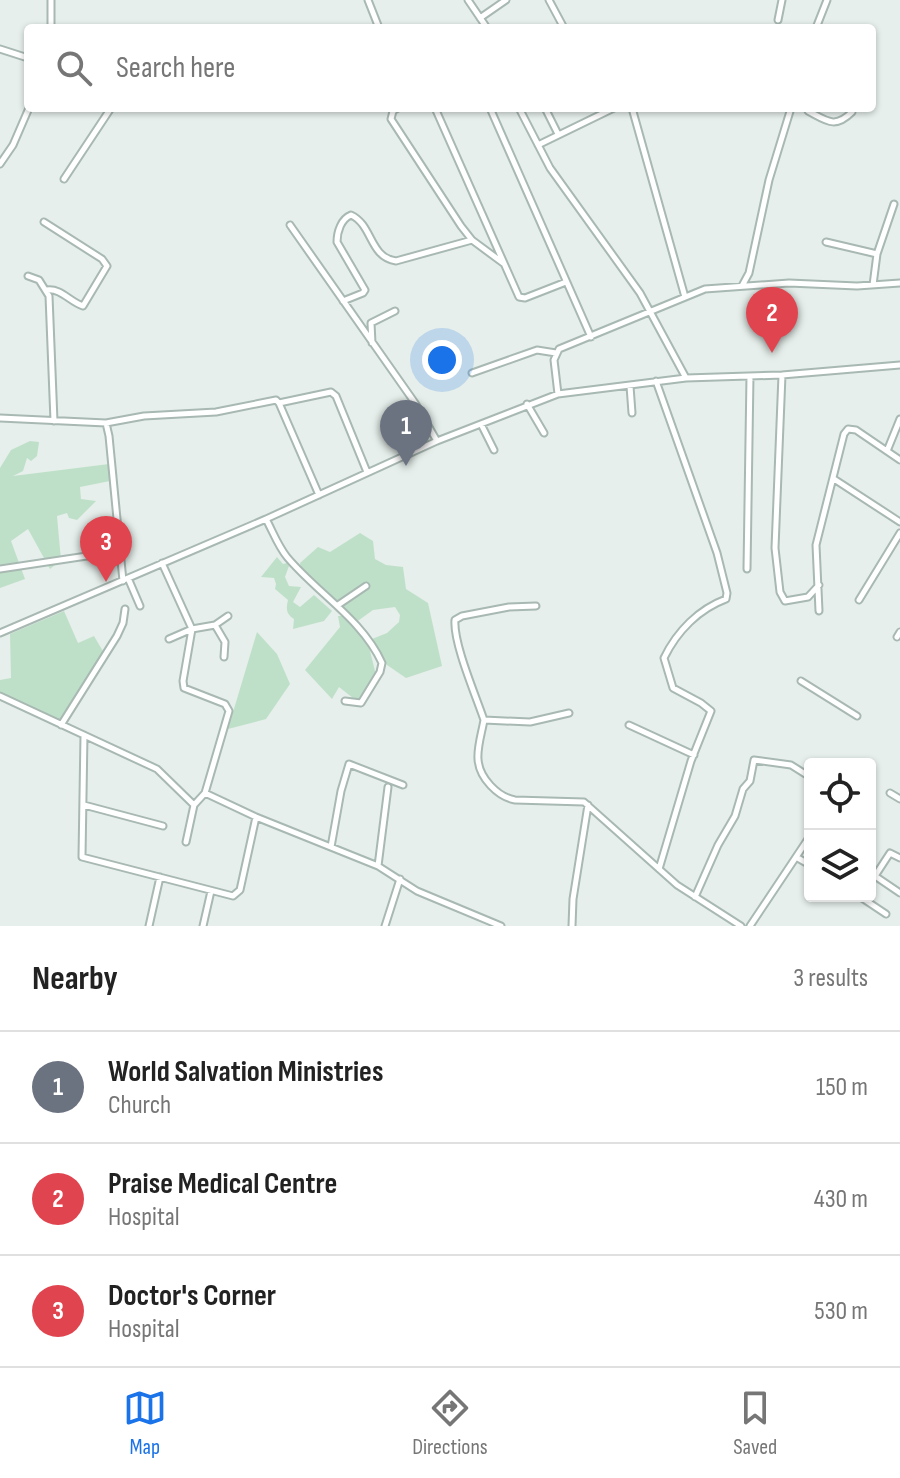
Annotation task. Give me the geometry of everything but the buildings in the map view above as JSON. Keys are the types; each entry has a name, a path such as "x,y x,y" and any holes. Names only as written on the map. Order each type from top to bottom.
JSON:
{"street":[{"path":"51,0 51,24"},
{"path":"368,0 377,24"},
{"path":"468,0 484,24"},
{"path":"480,18 506,0"},
{"path":"549,0 562,24"},
{"path":"778,20 782,0"},
{"path":"818,24 827,0"},
{"path":"0,49 24,57"},
{"path":"0,164 13,145 27,112"},
{"path":"64,179 108,112"},
{"path":"393,112 391,119 472,240 504,263"},
{"path":"437,112 521,298 566,282"},
{"path":"492,112 591,337"},
{"path":"521,112 550,168 640,293 686,378"},
{"path":"547,112 558,134"},
{"path":"538,145 600,112"},
{"path":"633,112 685,297"},
{"path":"742,286 749,273 769,180 790,112"},
{"path":"810,112 834,122 843,121 852,112"},
{"path":"873,285 877,254 894,204"},
{"path":"343,301 365,290 337,242 340,228 351,215 358,218 378,253 389,260 396,261 472,240"},
{"path":"44,222 107,266 83,306 56,290 47,290"},
{"path":"290,225 415,403 437,441"},
{"path":"826,242 877,254"},
{"path":"749,273 760,286"},
{"path":"28,276 39,280 47,290 52,334 54,421"},
{"path":"558,394 554,364 559,349 705,289 789,283 900,283"},
{"path":"372,344 371,323 395,311"},
{"path":"472,373 537,350 556,353"},
{"path":"0,633 266,519 437,441 558,394 686,378 782,375 900,365"},
{"path":"782,375 775,548 780,592 785,601 808,597 819,585"},
{"path":"747,569 750,376"},
{"path":"656,381 717,553 727,593 726,599 711,605 677,635 664,658 673,688 711,711 659,869"},
{"path":"630,386 632,413"},
{"path":"279,403 325,392 334,394 367,472"},
{"path":"0,418 106,423 144,416 216,412 276,400 319,495"},
{"path":"527,404 544,433"},
{"path":"887,451 900,419"},
{"path":"106,423 120,551 126,580 140,606"},
{"path":"481,424 494,450"},
{"path":"819,611 816,545 841,445 848,429 856,430 900,460"},
{"path":"834,479 900,522"},
{"path":"266,519 288,558 338,605 382,663 380,672 361,703 345,701"},
{"path":"859,600 900,533"},
{"path":"0,569 120,551"},
{"path":"162,563 192,629 184,688 225,704 229,711 205,793 194,805 186,842"},
{"path":"338,605 366,586"},
{"path":"536,606 509,607 455,620 464,663 484,720 478,761 482,772 499,794 515,800 582,801 659,869 695,897 741,926"},
{"path":"61,725 117,636 125,609"},
{"path":"169,639 192,629 215,625 228,616"},
{"path":"215,625 225,642 224,657"},
{"path":"801,681 857,716"},
{"path":"0,696 157,769 194,805"},
{"path":"484,720 530,722 569,713"},
{"path":"629,725 694,755"},
{"path":"84,735 82,857 233,896 240,890 256,817"},
{"path":"695,897 718,845 735,816 743,789 750,781 754,760 791,765 804,773"},
{"path":"331,847 349,764 403,785"},
{"path":"378,866 388,787"},
{"path":"205,793 378,866 417,891 499,926"},
{"path":"890,793 900,799"},
{"path":"84,805 163,826"},
{"path":"572,926 573,899 588,805"},
{"path":"750,926 804,845"},
{"path":"900,858 890,853 875,876 900,893"},
{"path":"796,857 804,862"},
{"path":"149,926 160,877"},
{"path":"385,926 400,879"},
{"path":"203,926 211,891"},
{"path":"868,902 886,914"}],"green space":[{"path":"30,441 39,442 37,456 31,461 27,458 23,471 13,476 109,464 110,481 80,487 81,499 96,501 77,520 69,518 67,513 57,516 61,560 50,569 28,529 11,541 25,579 0,588 0,468 11,450"},
{"path":"360,533 373,541 375,559 386,565 403,567 406,589 428,603 442,666 406,678 387,665 372,639 387,633 399,622 400,615 395,607 373,610 355,623 301,569 300,563 318,547 330,552"},
{"path":"277,557 289,566 285,577 289,586 301,587 293,602 300,607 314,595 332,611 324,621 293,629 294,619 287,611 288,600 275,589 274,578 261,577"},
{"path":"64,611 78,643 94,636 104,653 59,725 0,697 0,680 11,678 10,634"},
{"path":"338,616 345,616 369,647 376,675 358,702 339,687 332,699 305,670 340,627"},
{"path":"257,632 277,654 290,684 266,719 228,729"}],"place":[{"name":"Praise Medical Centre","path":"772,353"},
{"name":"World Salvation Ministries","path":"406,466"},
{"name":"Doctor's Corner","path":"106,582"}]}
